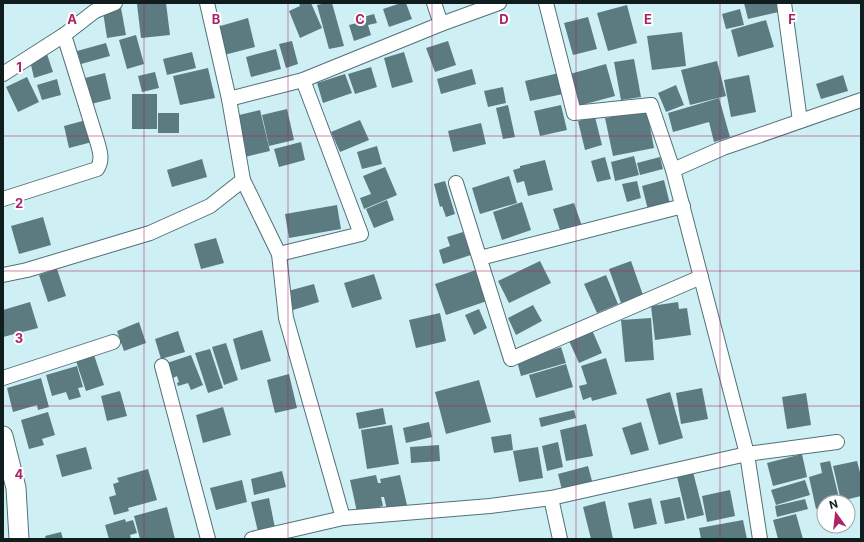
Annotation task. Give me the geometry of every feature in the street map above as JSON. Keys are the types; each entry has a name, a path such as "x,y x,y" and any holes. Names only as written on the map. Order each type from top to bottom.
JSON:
{"street":[{"path":"3,74 64,35 95,11 114,3"},
{"path":"207,3 230,99 243,180 279,254 286,318 343,518"},
{"path":"434,3 441,24"},
{"path":"230,99 303,80 441,24 499,3"},
{"path":"546,3 574,113 651,104 673,170 683,206 747,454 760,539"},
{"path":"784,3 800,121"},
{"path":"3,199 97,169 100,164 101,157 97,141 64,35"},
{"path":"279,254 361,234 303,80"},
{"path":"673,170 723,148 861,100"},
{"path":"3,275 27,270 150,233 210,206 243,180"},
{"path":"456,184 511,359 701,277"},
{"path":"480,258 683,206"},
{"path":"3,378 113,342"},
{"path":"162,366 208,539"},
{"path":"3,436 16,488 19,539"},
{"path":"252,539 343,518 490,506 551,498 747,454 837,442"},
{"path":"551,498 560,539"}],"building":[{"path":"166,3 170,35 141,38 137,4"},
{"path":"299,3 311,3 322,28 300,38 289,11 300,6"},
{"path":"332,3 344,46 329,49 317,5"},
{"path":"401,3 406,3 412,19 389,27 383,9"},
{"path":"744,3 781,3 783,11 748,19"},
{"path":"627,5 637,43 608,51 597,13"},
{"path":"121,8 126,35 107,38 103,12"},
{"path":"740,9 744,25 726,29 722,14"},
{"path":"374,14 377,23 368,25 371,35 354,41 349,25 357,23 356,19"},
{"path":"588,17 597,49 573,55 564,23"},
{"path":"248,18 255,47 224,55 217,27"},
{"path":"766,20 774,47 738,57 731,30"},
{"path":"682,32 686,66 652,70 647,36"},
{"path":"136,35 144,64 127,69 119,40"},
{"path":"292,41 298,64 286,68 279,44"},
{"path":"448,41 456,65 435,72 426,48"},
{"path":"106,43 110,56 81,64 77,51"},
{"path":"276,49 281,69 251,77 246,57"},
{"path":"192,52 196,68 167,75 163,59"},
{"path":"404,52 413,82 392,88 384,58"},
{"path":"47,54 53,72 34,78 31,65 33,64 33,61 41,58 40,56"},
{"path":"634,59 641,97 621,100 614,62"},
{"path":"717,61 726,96 690,105 681,70"},
{"path":"606,64 615,96 578,106 570,74"},
{"path":"371,67 377,87 355,94 348,74"},
{"path":"208,68 215,98 180,105 173,76"},
{"path":"472,69 476,84 441,94 437,79"},
{"path":"155,72 159,88 142,92 138,76"},
{"path":"105,73 111,99 91,104 85,78"},
{"path":"559,73 563,94 530,101 525,81"},
{"path":"345,74 352,93 323,103 317,83"},
{"path":"749,75 756,112 731,117 724,80"},
{"path":"843,75 848,91 821,99 816,84"},
{"path":"27,77 39,102 18,112 6,87"},
{"path":"57,79 61,95 42,100 37,85"},
{"path":"676,85 684,105 666,112 658,93"},
{"path":"503,87 506,103 488,107 484,91"},
{"path":"132,94 157,94 157,129 132,129"},
{"path":"719,98 730,137 714,142 709,122 673,132 668,113"},
{"path":"508,105 515,137 503,139 496,108"},
{"path":"561,105 567,130 540,136 534,111"},
{"path":"287,109 294,140 269,146 262,115"},
{"path":"260,110 270,151 245,157 235,116"},
{"path":"647,111 654,148 613,156 605,118"},
{"path":"158,113 179,113 179,133 158,133"},
{"path":"595,117 602,145 585,150 578,121"},
{"path":"86,120 92,142 69,148 64,126"},
{"path":"360,120 369,140 340,152 331,132"},
{"path":"481,123 486,144 453,152 448,131"},
{"path":"301,142 305,160 279,167 274,149"},
{"path":"377,146 382,164 362,169 357,152"},
{"path":"634,156 639,175 615,181 611,162"},
{"path":"605,157 611,179 597,182 591,161"},
{"path":"660,157 663,169 640,175 637,163"},
{"path":"202,159 207,177 172,187 167,170"},
{"path":"545,160 553,190 528,196 524,181 517,183 513,170 520,168 520,166"},
{"path":"385,167 397,195 364,209 360,198 371,194 363,176"},
{"path":"509,176 517,203 480,214 472,188"},
{"path":"664,180 670,204 648,210 642,186"},
{"path":"445,181 455,214 446,217 442,206 440,207 434,184"},
{"path":"637,181 641,198 627,202 622,184"},
{"path":"387,200 394,220 374,228 366,209"},
{"path":"522,202 531,230 502,240 493,212"},
{"path":"574,203 583,229 562,236 553,209"},
{"path":"337,205 341,229 289,238 285,214"},
{"path":"43,217 51,245 19,254 11,226"},
{"path":"463,232 471,255 443,264 439,250 450,246 447,237"},
{"path":"216,238 224,263 201,269 194,244"},
{"path":"540,261 551,283 509,303 498,281"},
{"path":"631,261 643,295 621,303 609,269"},
{"path":"57,269 66,296 48,302 39,275"},
{"path":"476,270 487,301 446,315 435,284"},
{"path":"374,274 382,299 352,308 344,283"},
{"path":"606,275 618,304 597,313 584,284"},
{"path":"314,284 319,302 293,310 288,291"},
{"path":"30,302 38,328 3,337 3,310"},
{"path":"678,302 679,309 687,308 691,335 655,340 651,306"},
{"path":"533,305 542,321 516,335 508,318"},
{"path":"479,309 487,328 474,335 465,315"},
{"path":"440,313 446,341 416,348 409,320"},
{"path":"651,318 654,360 625,362 621,320"},
{"path":"139,322 146,343 124,351 117,331"},
{"path":"262,330 271,361 241,370 233,339"},
{"path":"592,330 602,353 579,363 569,341"},
{"path":"178,331 185,352 161,359 155,339"},
{"path":"226,343 238,380 224,385 212,347"},
{"path":"561,347 566,363 521,376 517,361"},
{"path":"210,349 223,388 208,393 195,353"},
{"path":"93,352 104,385 86,391 75,358"},
{"path":"191,355 203,385 191,390 188,383 178,386 177,383 179,382 177,376 173,378 167,363"},
{"path":"606,358 617,394 592,401 591,397 583,400 579,386 587,384 581,366"},
{"path":"566,364 573,387 536,398 529,375"},
{"path":"77,366 83,387 78,388 81,397 69,400 66,392 52,396 46,375"},
{"path":"289,374 297,408 275,413 267,380"},
{"path":"41,378 49,407 38,410 37,405 13,412 7,388"},
{"path":"479,380 491,422 446,434 435,392"},
{"path":"702,388 708,419 681,424 676,393"},
{"path":"120,391 127,416 107,421 101,396"},
{"path":"670,392 683,438 659,445 646,399"},
{"path":"806,393 811,425 787,429 782,397"},
{"path":"223,407 231,435 203,443 196,415"},
{"path":"383,408 386,424 359,429 356,413"},
{"path":"574,410 576,418 541,427 539,418"},
{"path":"48,412 55,435 42,439 44,445 29,449 21,420"},
{"path":"429,422 432,437 406,443 403,428"},
{"path":"641,422 649,450 631,455 622,428"},
{"path":"586,424 593,456 566,461 560,430"},
{"path":"392,425 399,464 367,469 361,430"},
{"path":"511,434 513,450 494,453 491,437"},
{"path":"558,442 563,467 547,471 542,446"},
{"path":"439,445 440,461 411,463 410,447"},
{"path":"86,447 92,469 62,477 56,455"},
{"path":"538,447 543,478 519,482 513,451"},
{"path":"802,454 807,477 773,486 767,463"},
{"path":"830,461 838,494 816,494 816,509 809,477 822,473 820,463"},
{"path":"857,461 861,476 861,496 856,497 856,494 839,494 833,466"},
{"path":"588,466 592,481 562,490 558,474"},
{"path":"692,468 704,515 687,519 676,472"},
{"path":"148,469 157,500 128,508 129,511 114,515 109,497 116,495 113,484 119,482 117,478"},
{"path":"282,471 286,487 254,495 251,479"},
{"path":"376,475 378,483 381,483 380,479 400,475 407,505 387,510 384,497 381,497 383,506 357,512 350,480"},
{"path":"242,480 247,502 216,510 210,488"},
{"path":"805,480 810,495 776,505 771,490"},
{"path":"730,490 735,516 707,522 702,496"},
{"path":"680,497 685,520 665,524 660,501"},
{"path":"269,498 275,528 258,532 251,502"},
{"path":"651,498 657,524 634,529 628,503"},
{"path":"805,499 808,509 777,517 775,506"},
{"path":"605,501 613,539 591,539 583,507"},
{"path":"167,507 175,539 140,539 134,516"},
{"path":"796,514 803,539 778,539 773,520"},
{"path":"125,519 126,522 133,520 137,533 130,535 131,539 109,539 105,525"},
{"path":"743,520 747,539 701,539 699,528"},
{"path":"61,532 63,539 46,539 45,536"}]}
